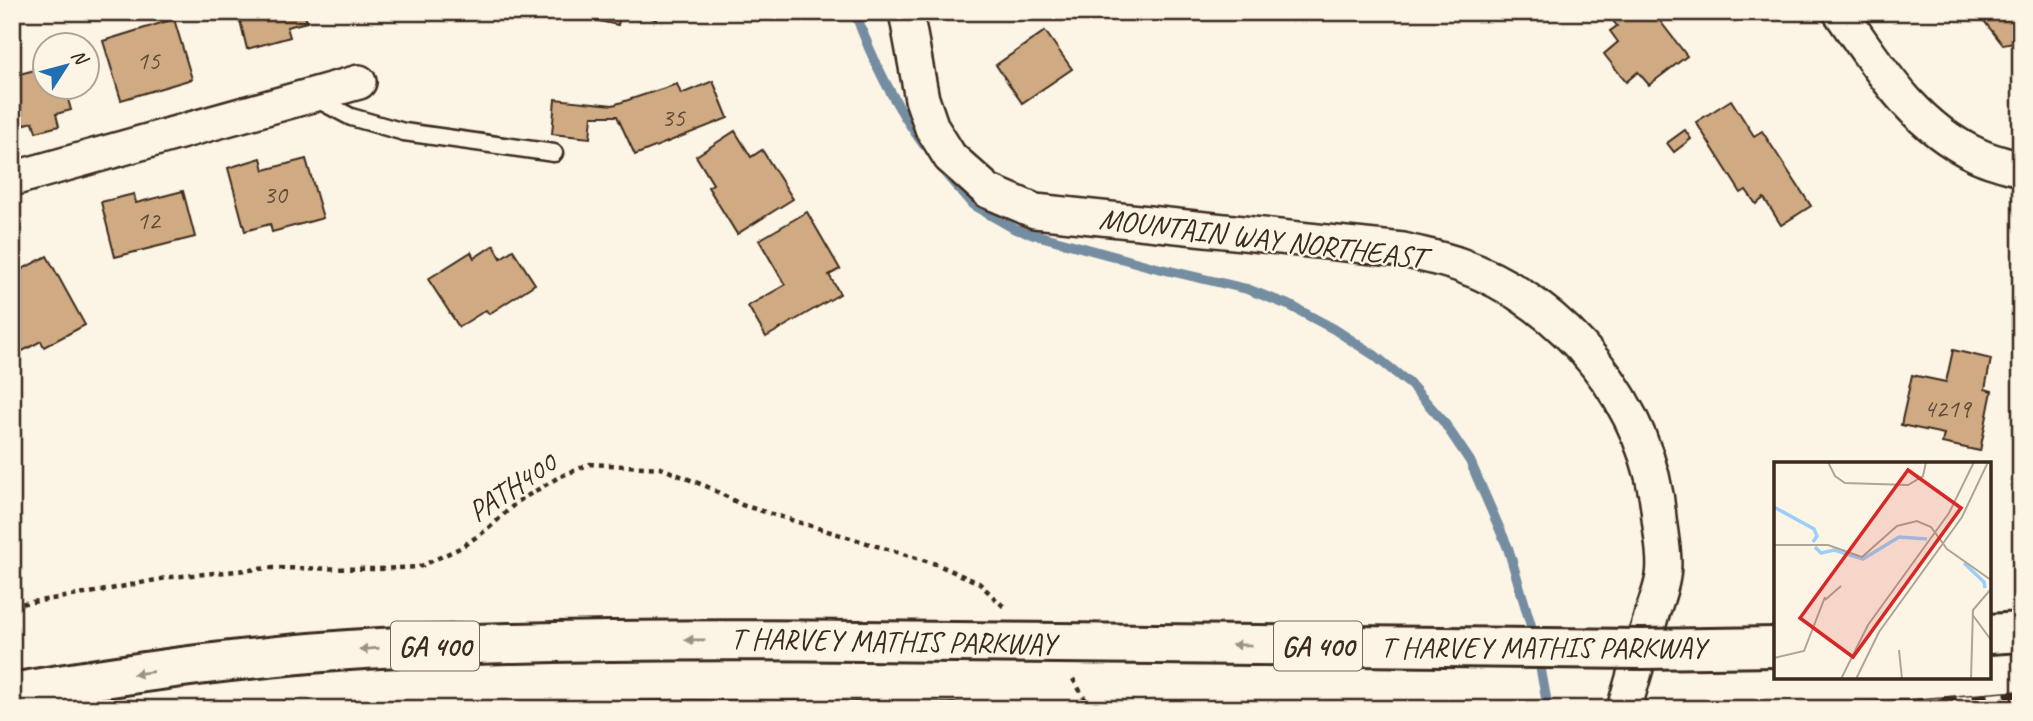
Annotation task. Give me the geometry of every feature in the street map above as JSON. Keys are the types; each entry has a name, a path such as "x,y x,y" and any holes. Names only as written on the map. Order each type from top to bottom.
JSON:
{"highway":[{"path":"1991,634 2021,632"},
{"name":"T HARVEY MATHIS PARKWAY","path":"12,693 80,681 229,662 377,649 662,640 1643,649 1774,647"}],"street":[{"name":"MOUNTAIN WAY NORTHEAST","path":"906,12 922,99 932,128 950,157 988,191 1035,211 1403,250 1460,265 1509,288 1545,312 1577,341 1604,374 1627,412 1645,451 1657,492 1664,575 1624,709"},
{"path":"1840,12 1897,92 1936,131 1975,155 2021,169"},
{"path":"12,179 359,82"}],"lane":[{"path":"310,95 351,117 404,132 554,153"}],"path":[{"name":"PATH400","path":"12,605 172,577 270,568 419,567 460,548 488,529 517,502 559,477 590,464 629,464 661,468 708,487 742,505 936,564 979,583 1006,609"},
{"path":"1069,673 1091,709"}],"building":[{"path":"238,12 304,12 307,22 287,27 290,37 247,49"},
{"path":"601,12 621,12 618,25 599,21"},
{"path":"640,12 659,12 656,20"},
{"path":"1606,12 1653,12 1687,56 1649,85 1638,72 1626,82 1604,54 1618,42 1610,31 1617,26"},
{"path":"1977,12 2021,12 2021,42 2003,45"},
{"path":"174,19 192,79 121,100 103,41"},
{"path":"1045,31 1072,69 1022,103 996,65"},
{"path":"32,71 32,102 69,102 71,110 56,114 59,126 36,132 33,122 12,128 12,76"},
{"path":"713,81 728,118 635,155 617,116 592,116 590,138 552,134 555,99 613,105 677,84 681,94"},
{"path":"1731,100 1754,136 1762,131 1811,206 1781,225 1764,198 1756,204 1746,190 1741,193 1696,122"},
{"path":"1685,130 1691,139 1674,152 1667,143"},
{"path":"735,131 751,157 762,150 793,199 737,234 708,187 713,184 696,156"},
{"path":"261,158 264,170 306,159 323,218 272,232 270,224 245,231 228,168"},
{"path":"183,191 195,237 115,257 101,202 134,194 136,203"},
{"path":"807,212 840,269 829,275 840,294 766,337 748,306 785,285 759,240"},
{"path":"494,245 501,258 513,250 535,284 489,314 486,310 459,327 428,279 471,252 474,258"},
{"path":"47,256 85,325 44,347 41,341 17,354 12,347 12,272 13,274"},
{"path":"1953,350 1991,359 1985,389 1992,391 1980,451 1942,443 1944,434 1901,425 1912,375 1946,382"}],"waterway":[{"path":"855,12 885,81 924,145"},
{"path":"946,174 973,205 1015,229 1153,267 1247,289 1291,306 1374,355 1411,385 1443,421 1470,461 1508,548 1535,639"},
{"path":"1538,654 1548,709"}],"railway":[{"path":"1733,709 1908,703 2021,694"},
{"path":"453,709 691,703 1265,709"}]}
